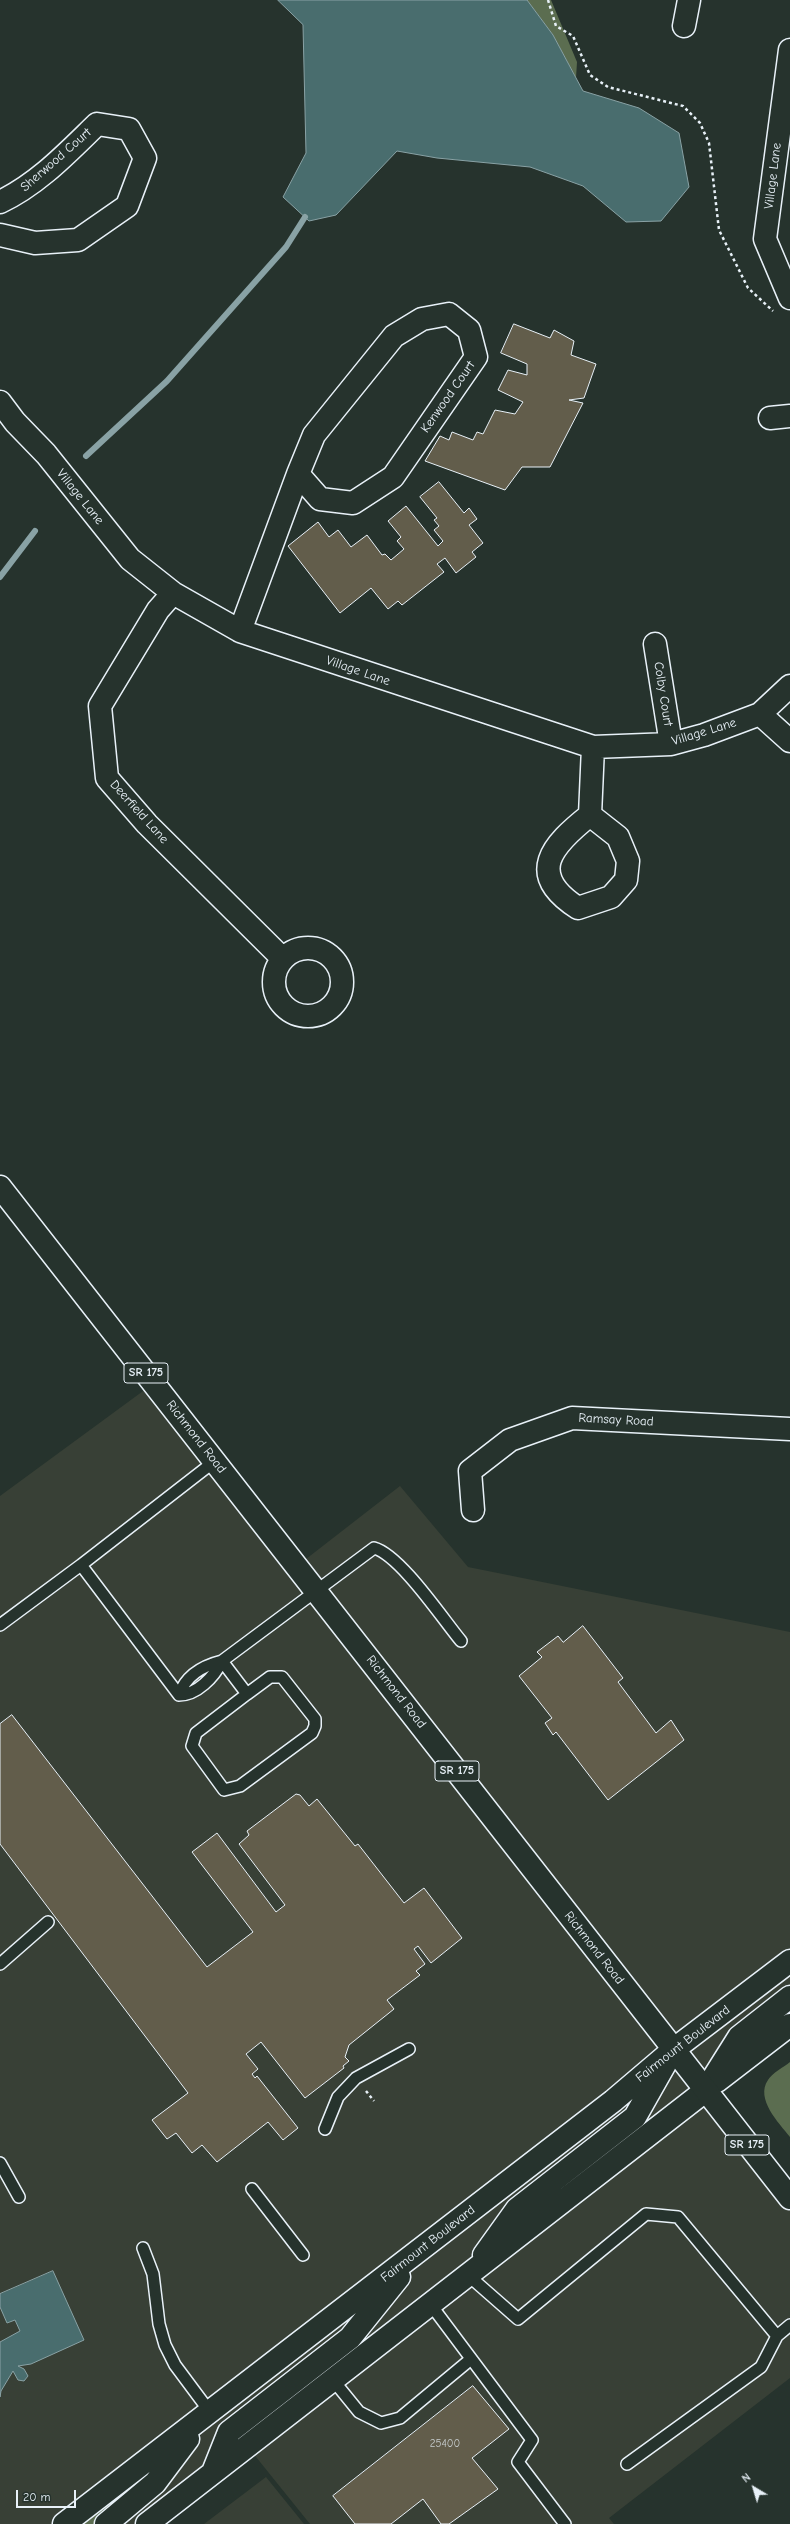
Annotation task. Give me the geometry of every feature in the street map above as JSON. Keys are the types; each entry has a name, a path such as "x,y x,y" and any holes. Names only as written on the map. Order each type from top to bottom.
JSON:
{"street":[{"path":"684,26 689,0"},
{"name":"Village Lane","path":"784,306 765,239 787,95 790,50"},
{"name":"Sherwood Court","path":"0,202 18,194 52,167 96,124 129,129 145,158 126,206 78,240 35,243 0,235"},
{"name":"Kenwood Court","path":"240,632 298,474 314,435 394,336 422,319 450,314 469,330 476,357 393,477 353,503 320,499 298,474"},
{"name":"Village Lane","path":"0,402 8,428 46,454 130,559 173,593 240,632 593,747 671,744 704,735 760,714 790,686"},
{"name":"Deerfield Lane","path":"173,593 158,610 100,706 107,778 147,824 283,959"},
{"name":"Colby Court","path":"655,644 671,744"},
{"path":"760,714 790,741"},
{"path":"590,816 593,747"},
{"name":"Richmond Road","path":"0,1187 216,1461 673,2050 790,2198"},
{"name":"Ramsay Road","path":"473,1510 470,1471 510,1440 572,1418 790,1429"},
{"name":"Fairmount Boulevard","path":"64,2524 613,2101 673,2050 790,1961"},
{"path":"705,2091 738,2037 790,1997"},
{"path":"147,2524 469,2276 790,2025"},
{"path":"469,2276 517,2209 635,2117 673,2050"},
{"path":"212,2474 230,2432 350,2338 422,2248"},
{"path":"106,2524 155,2483 210,2412"}],"lane":[{"path":"0,1624 81,1565 216,1461"},
{"path":"81,1565 179,1695 183,1682 206,1666 222,1662 374,1548 382,1550 396,1561 461,1641"},
{"path":"222,1662 247,1694"},
{"path":"270,1677 282,1677 315,1719 315,1726 312,1733 240,1786 224,1790 192,1746 192,1740 196,1733 247,1694 270,1677"},
{"path":"0,1964 48,1922"},
{"path":"325,2129 338,2097 356,2078 409,2049"},
{"path":"0,2163 19,2197"},
{"path":"252,2189 303,2255"},
{"path":"469,2276 518,2319 646,2214 678,2217 777,2336"},
{"path":"143,2248 153,2274 159,2324 165,2345 175,2365 210,2412"},
{"path":"430,2305 532,2440 518,2462 565,2524"},
{"path":"627,2464 761,2366 777,2336 790,2325"},
{"path":"333,2380 359,2412 380,2424 400,2418 471,2359"}],"path":[{"path":"548,0 556,26 573,36 590,75 608,87 683,106 700,123 709,143 719,230 748,288 767,308 784,306"},
{"path":"363,2087 374,2101"}],"shaded area":[{"path":"154,1383 297,1566 400,1486 468,1567 790,1632 790,2025 705,2091 790,2199 790,2378 609,2518 614,2524 310,2524 252,2452 162,2524 0,2524 0,1496"},
{"path":"266,2477 304,2524 204,2524"}],"green space":[{"path":"527,0 551,0 577,62 576,78 553,35"},
{"path":"790,2062 790,2137 770,2110 764,2095 765,2087 770,2077"},
{"path":"147,2475 145,2485 95,2524 81,2524"}],"water":[{"path":"278,0 527,0 553,35 583,91 639,108 679,133 689,187 661,221 626,222 583,186 530,167 437,158 397,151 336,215 309,221 283,197 306,153 303,25"},
{"path":"53,2271 84,2340 31,2364 18,2366 24,2369 28,2376 24,2381 18,2380 13,2371 1,2391 0,2397 0,2342 20,2331 15,2320 7,2323 0,2307 0,2294"}],"building":[{"path":"514,324 550,338 554,330 574,341 571,355 596,364 584,398 569,400 583,403 550,467 522,467 505,490 425,461 440,436 449,440 452,432 473,440 477,432 483,434 495,410 515,414 523,402 498,390 508,370 527,375 527,364 501,353"},
{"path":"439,482 464,513 469,508 477,519 469,525 483,543 472,552 476,557 456,573 445,558 437,564 444,572 402,605 398,601 388,609 371,588 340,613 288,546 318,522 329,537 338,530 351,547 367,535 382,555 385,554 391,560 404,549 397,541 401,537 388,521 406,506 438,546 443,541 434,530 439,526 434,520 437,518 420,497"},
{"path":"583,1626 623,1678 618,1682 656,1733 671,1720 684,1740 608,1800 556,1732 553,1735 545,1723 552,1718 519,1676 542,1657 537,1652 558,1636 563,1642"},
{"path":"12,1715 207,1967 253,1932 192,1852 217,1833 276,1912 285,1905 239,1844 249,1835 247,1831 296,1794 300,1795 309,1806 317,1799 355,1846 358,1844 404,1903 424,1888 462,1938 431,1963 418,1946 414,1949 425,1964 416,1971 420,1975 387,2000 394,2009 349,2045 345,2057 349,2061 343,2066 344,2068 305,2098 261,2042 246,2054 258,2069 252,2074 255,2078 257,2076 298,2128 283,2140 268,2122 217,2162 202,2145 192,2153 176,2133 167,2139 152,2120 188,2093 0,1844 0,1724"},
{"path":"473,2386 509,2429 472,2458 498,2489 449,2524 441,2524 423,2499 391,2524 355,2524 333,2496"}],"waterway":[{"path":"86,456 167,381 286,247 305,217"},
{"path":"0,577 35,531"}]}
